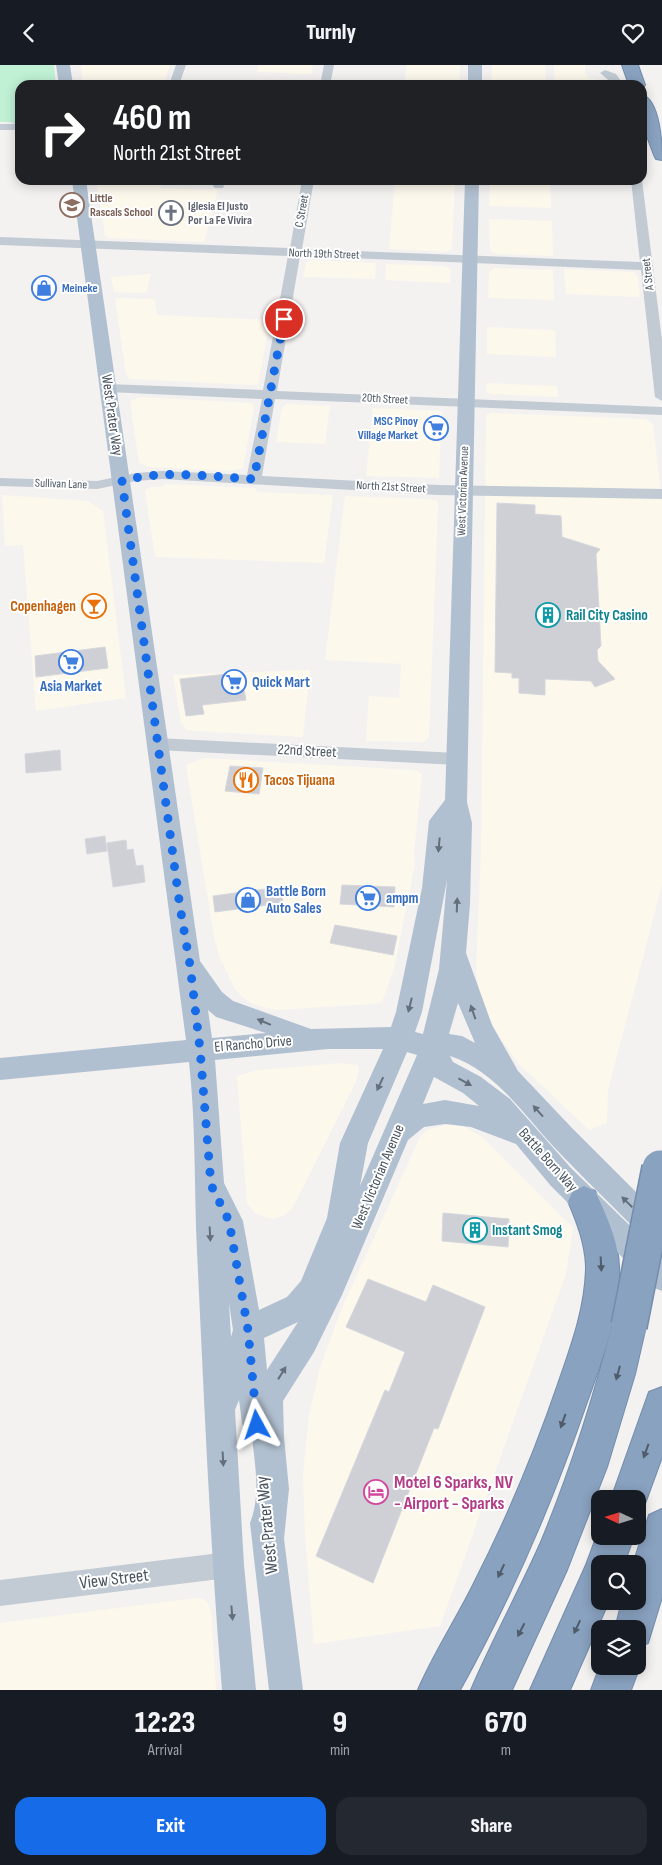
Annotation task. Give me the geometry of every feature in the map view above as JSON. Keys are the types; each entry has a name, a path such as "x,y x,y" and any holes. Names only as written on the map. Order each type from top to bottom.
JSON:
{"highway":[{"path":"630,65 635,80"},
{"path":"647,114 662,155"},
{"path":"491,1690 525,1623 563,1538 600,1437 629,1326 661,1160"},
{"path":"438,1690 501,1570 543,1472 588,1346 602,1276 600,1238 584,1201"},
{"path":"631,1490 662,1405"},
{"path":"636,1620 662,1527"},
{"path":"550,1690 591,1598"},
{"path":"611,1690 617,1675"}],"main road":[{"path":"63,65 65,80"},
{"path":"475,65 475,80"},
{"name":"West Prater Way","path":"80,185 157,744 190,965 200,1049 211,1185 210,1228 228,1565 239,1690"},
{"name":"West Victorian Avenue","path":"248,1330 284,1315 297,1307 311,1291 341,1218 354,1143 416,1044 454,953 460,823 456,802 472,185"},
{"name":"West Victorian Avenue","path":"268,1539 274,1489 268,1437 268,1399 280,1375 303,1342 332,1285 396,1133 416,1044 409,1012 437,868 441,821 456,802"},
{"path":"454,953 475,1020 484,1039 515,1084"},
{"path":"190,965 213,999 225,1009 260,1019 310,1039"},
{"name":"El Rancho Drive","path":"0,1069 310,1039 375,1037 416,1044"},
{"name":"Battle Born Way","path":"416,1044 454,1044 488,1062 515,1084 562,1137 662,1237"},
{"name":"Battle Born Way","path":"416,1044 444,1070 472,1085 500,1107 584,1201 662,1277"},
{"path":"396,1133 416,1118 432,1113 453,1113 474,1116 525,1135"},
{"name":"West Prater Way","path":"211,1185 229,1221 248,1330 268,1539 286,1690"},
{"path":"220,1411 248,1330"}],"street":[{"path":"176,80 181,65"},
{"path":"326,80 328,65"},
{"path":"604,73 612,76 616,80"},
{"path":"1,129 15,128"},
{"name":"C Street","path":"254,479 307,185"},
{"name":"A Street","path":"637,185 662,397"},
{"name":"North 19th Street","path":"0,241 647,266"},
{"name":"20th Street","path":"108,388 662,411"},
{"name":"North 21st Street","path":"122,481 136,477 162,475 463,490 576,494 662,493"},
{"name":"Sullivan Lane","path":"0,481 97,485 122,481"},
{"name":"22nd Street","path":"157,744 457,759"},
{"name":"View Street","path":"0,1593 228,1565"}],"shaded area":[{"path":"81,65 170,65 165,80 82,80"},
{"path":"259,65 313,65 311,74 257,72"},
{"path":"407,65 460,65 459,80 405,80"},
{"path":"492,65 545,65 546,80 491,80"},
{"path":"554,65 585,65 585,73 589,78 600,80 555,80"},
{"path":"97,185 162,185 161,188 218,190 204,242 108,238 105,235"},
{"path":"395,185 455,185 452,249 446,252 389,249"},
{"path":"490,185 550,185 551,208 489,206"},
{"path":"489,219 552,221 553,256 498,254 490,251"},
{"path":"310,260 376,263 375,279 303,277 306,263"},
{"path":"386,264 444,266 451,269 450,283 385,280"},
{"path":"495,268 553,270 554,300 488,298 489,271"},
{"path":"564,269 634,272 638,277 640,297 566,294"},
{"path":"151,274 146,293 114,292 111,277"},
{"path":"115,298 154,299 158,315 270,320 258,384 130,379 126,374"},
{"path":"487,327 555,330 556,357 487,354"},
{"path":"487,383 557,386 558,397 491,394 486,392"},
{"path":"140,397 252,403 254,407 243,468 231,471 148,467 139,463 130,401"},
{"path":"287,404 330,406 325,444 276,442 282,407"},
{"path":"373,408 442,411 439,478 366,476"},
{"path":"491,413 646,419 653,424 662,502 662,885 608,1090 607,1123 589,1130 519,1064 488,1016 479,990 476,971 481,852 486,415"},
{"path":"165,484 256,488 257,492 333,495 324,563 155,557 145,491 151,487 163,487"},
{"path":"2,495 88,501 103,511 126,698 36,711 23,545 5,546"},
{"path":"345,496 428,499 437,501 438,504 429,738 423,742 366,741 369,696 399,698 401,664 325,660"},
{"path":"310,670 303,737 195,731 187,730 181,723 173,675"},
{"path":"204,758 420,772 422,775 414,853 415,865 394,969 382,1002 275,1010 253,1004 242,997 234,987 219,956 214,936 186,765"},
{"path":"341,1063 357,1065 359,1069 356,1082 292,1209 283,1216 273,1219 256,1214 247,1203 237,1076 258,1070"},
{"path":"449,1124 461,1125 482,1137 573,1228 566,1274 440,1626 314,1644 305,1536 303,1474 309,1415 320,1368 341,1310 420,1137 427,1130"},
{"path":"196,1598 203,1599 208,1603 211,1613 216,1690 0,1690 0,1623"}],"green space":[{"path":"0,65 54,65 56,80 15,80 15,124 0,122"}],"building":[{"name":"Rail City Casino","path":"497,503 535,505 535,514 561,516 562,537 600,549 596,554 601,646 597,650 598,661 615,679 595,687 591,681 545,679 545,695 519,693 519,678 512,678 512,673 495,672"},
{"name":"Asia Market","path":"105,647 108,668 36,677 35,656"},
{"path":"241,674 246,700 202,705 204,714 186,716 180,679"},
{"path":"60,750 61,770 26,773 25,754"},
{"name":"Tacos Tijuana","path":"230,766 263,768 259,794 225,791"},
{"path":"105,836 107,851 87,854 85,839"},
{"path":"126,840 127,850 133,849 136,866 143,865 145,882 113,887 107,843"},
{"name":"ampm","path":"342,885 395,887 394,907 340,904"},
{"name":"Battle Born Auto Sales","path":"280,887 283,903 215,912 213,896"},
{"path":"335,925 397,936 393,955 330,943"},
{"name":"Instant Smog","path":"443,1213 509,1219 508,1247 442,1241"},
{"name":"Motel 6 Sparks, NV - Airport - Sparks","path":"368,1279 426,1302 433,1285 485,1307 438,1429 434,1428 373,1583 316,1556 385,1390 389,1392 405,1352 346,1327"}],"place":[{"name":"Little Rascals School","path":"72,205"},
{"name":"Iglesia El Justo Por La Fe Vivira","path":"171,213"},
{"name":"Meineke","path":"44,288"},
{"name":"MSC Pinoy Village Market","path":"436,428"},
{"name":"Copenhagen","path":"94,606"},
{"name":"Rail City Casino","path":"548,615"},
{"name":"Asia Market","path":"71,662"},
{"name":"Quick Mart","path":"234,682"},
{"name":"Tacos Tijuana","path":"246,780"},
{"name":"ampm","path":"368,898"},
{"name":"Battle Born Auto Sales","path":"248,900"},
{"name":"Instant Smog","path":"475,1230"},
{"name":"Motel 6 Sparks, NV - Airport - Sparks","path":"376,1492"}],"route":[{"path":"257,1425 248,1330 229,1221 211,1185 206,1109 190,965 157,744 122,481 148,475 254,479 284,319"}]}
